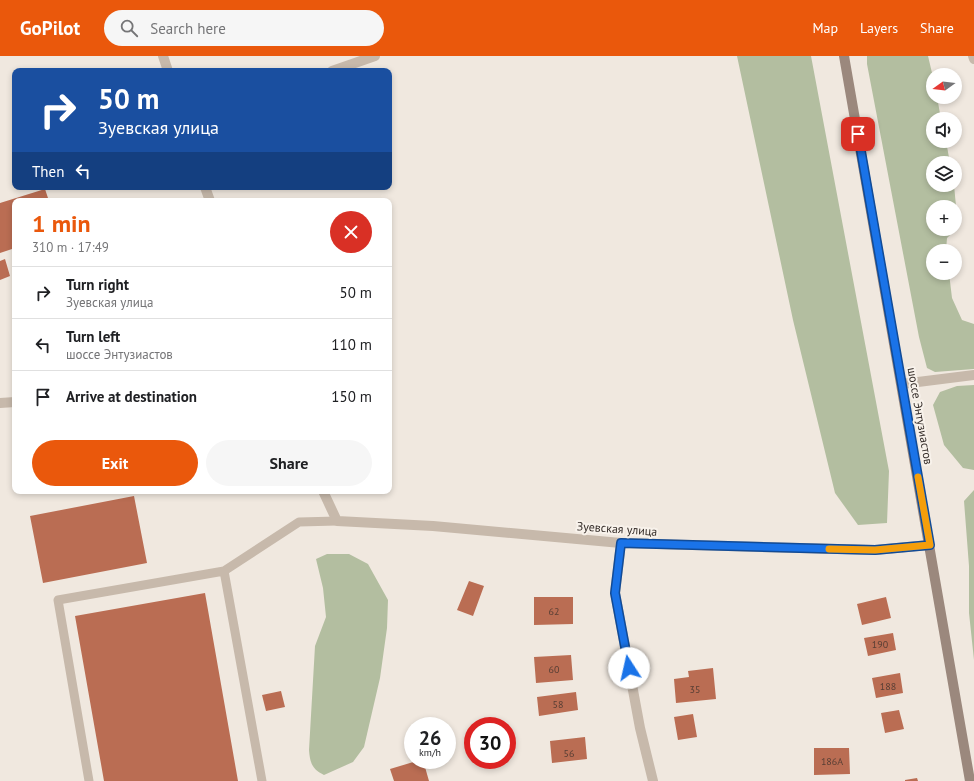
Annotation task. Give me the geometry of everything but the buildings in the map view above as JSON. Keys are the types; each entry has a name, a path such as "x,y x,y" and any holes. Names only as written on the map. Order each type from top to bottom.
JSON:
{"main road":[{"name":"шоссе Энтузиастов","path":"844,56 970,781"}],"street":[{"path":"163,56 167,68"},
{"path":"341,68 375,56"},
{"path":"902,384 974,375"},
{"path":"0,403 12,402"},
{"path":"324,494 337,521"},
{"name":"Зуевская улица","path":"337,521 433,526 621,543 875,550 930,545"},
{"path":"621,543 615,593 640,728 653,781"}],"lane":[{"path":"89,781 58,600 224,571 299,522 337,521"},
{"path":"224,571 262,781"}],"green space":[{"path":"737,56 811,56 889,471 887,523 858,525 835,493 793,320"},
{"path":"867,56 928,56 931,68 926,68 926,104 938,104 940,112 926,112 926,148 947,148 949,156 926,156 926,192 955,192 955,200 926,200 926,236 949,236 947,238 947,244 926,244 926,280 950,280 952,298 962,320 974,324 974,369 935,372 927,368 919,337 867,64"},
{"path":"974,385 974,470 963,468 944,445 933,405 940,392 957,386"},
{"path":"974,490 974,660 969,613 969,566 964,501"},
{"path":"327,554 349,554 368,564 388,600 387,628 380,678 364,747 353,762 324,775 312,765 309,750 315,646 326,617 323,588 316,559"}],"slow traffic":[{"path":"829,549 875,550 930,545 918,477"}],"route":[{"path":"629,668 615,593 621,543 875,550 930,545 858,134"}]}
